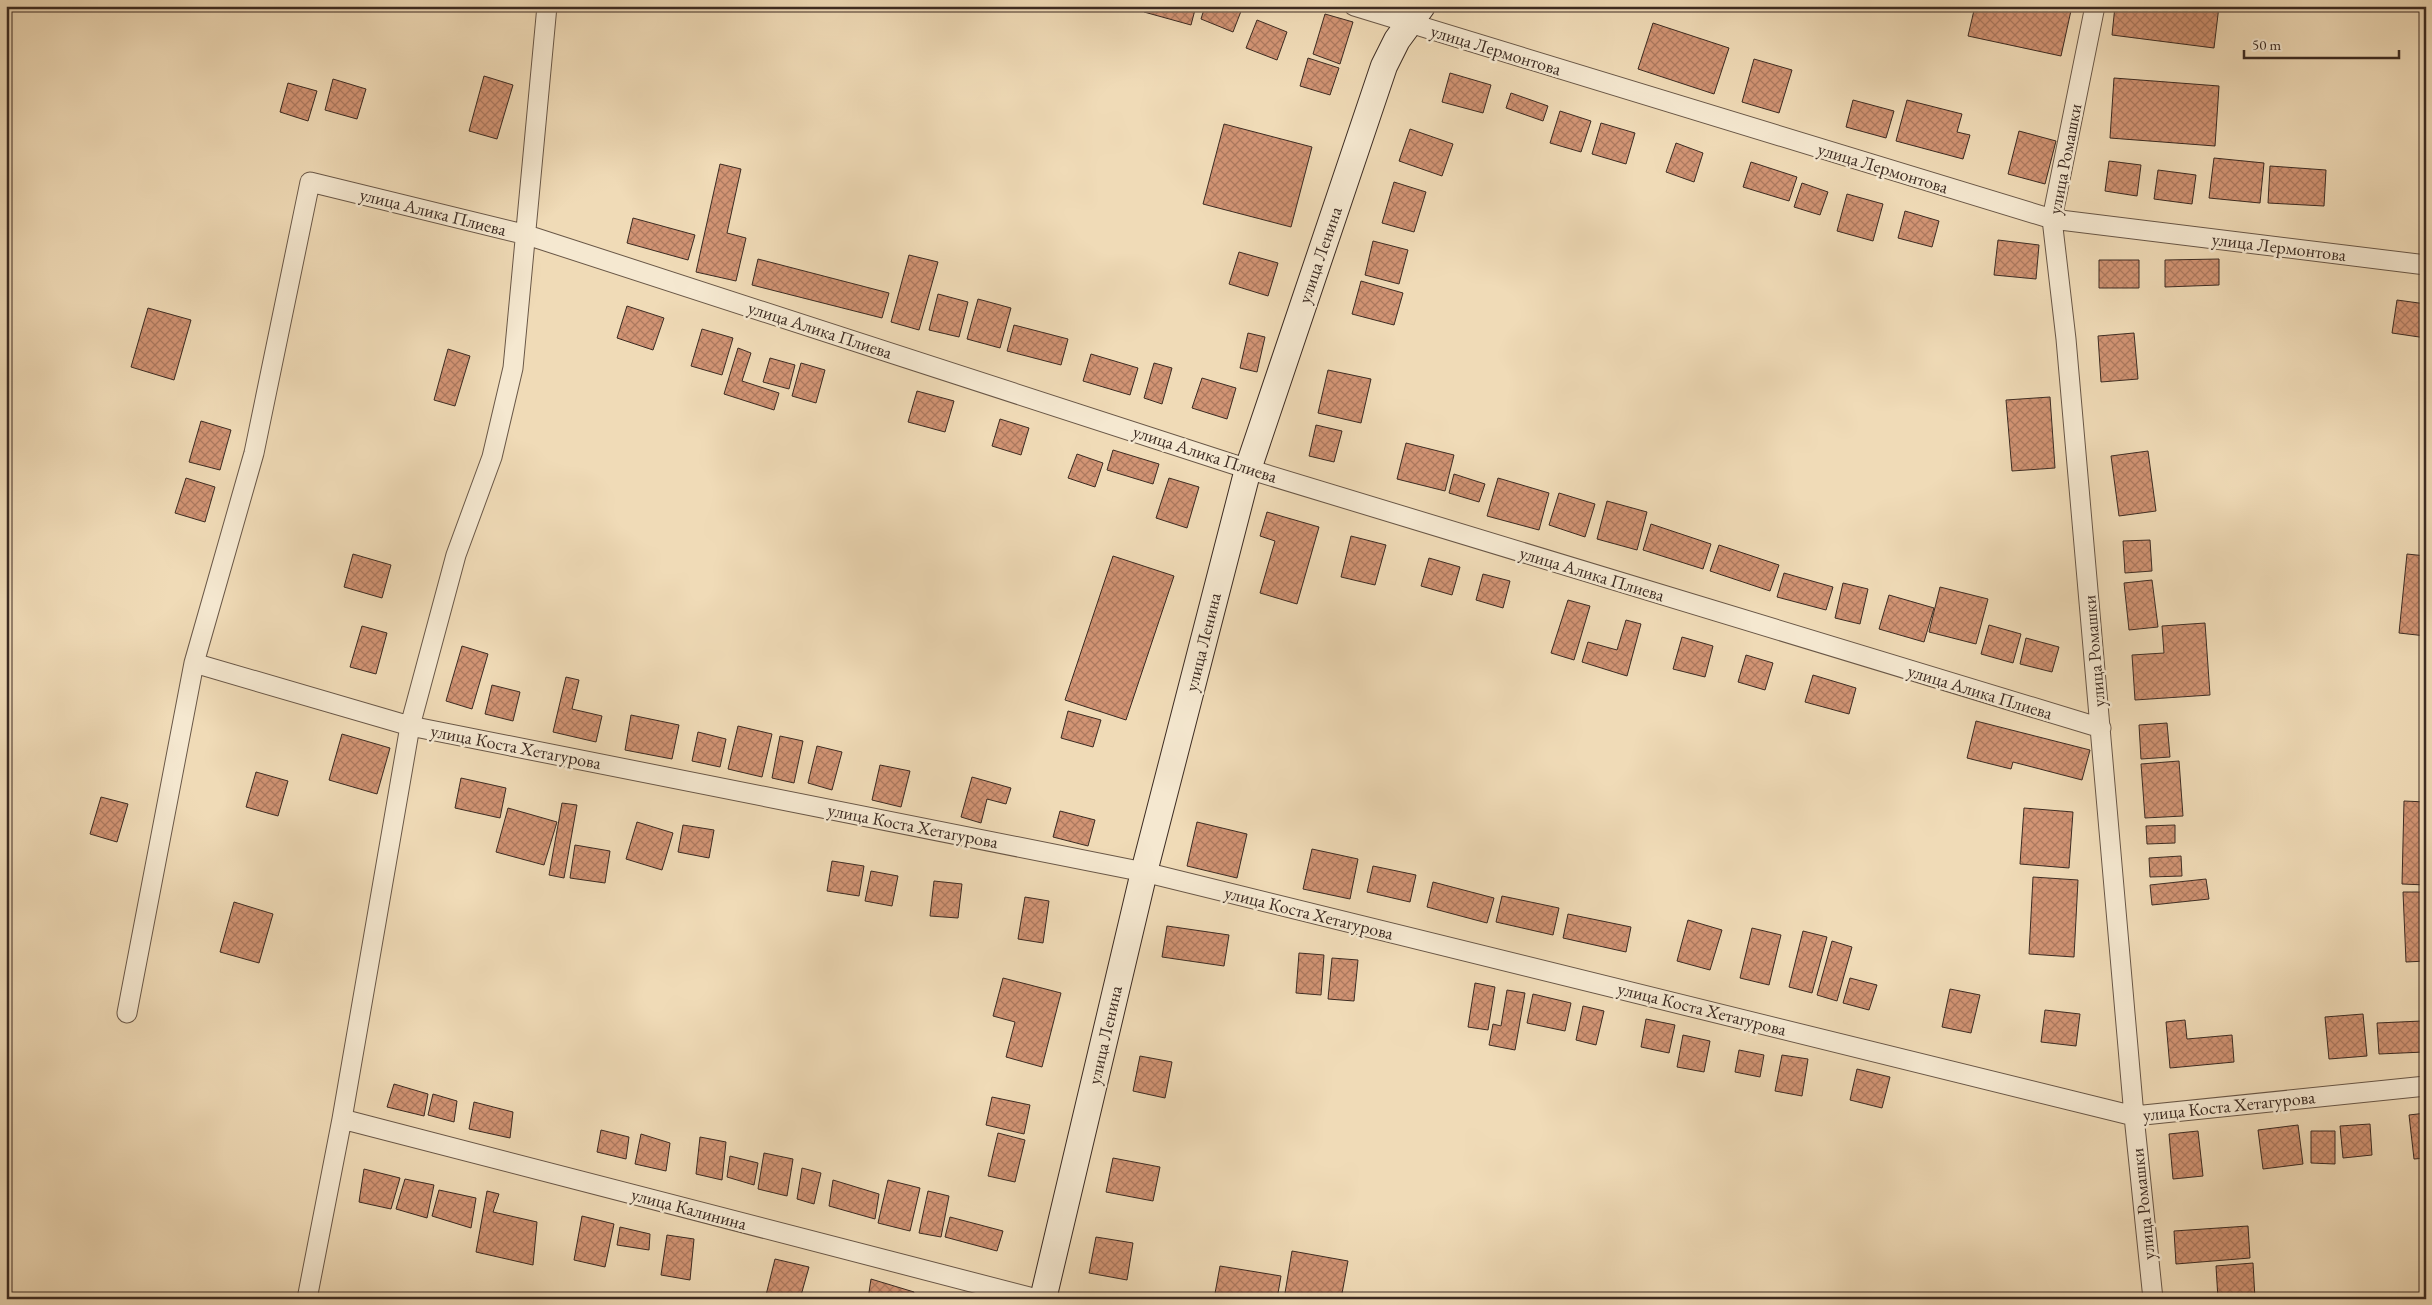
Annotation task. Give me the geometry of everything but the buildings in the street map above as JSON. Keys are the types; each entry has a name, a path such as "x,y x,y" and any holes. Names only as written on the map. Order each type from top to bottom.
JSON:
{"street":[{"path":"307,1299 342,1119 410,726 456,555 492,457 514,368 547,6"},
{"name":"улица Лермонтова","path":"1354,6 1415,15 2052,219 2426,265"},
{"name":"улица Ромашки","path":"2095,6 2052,219 2066,339 2134,1116 2153,1299"},
{"name":"улица Ленина","path":"1043,1299 1144,872 1248,469 1384,66 1415,15"},
{"name":"улица Алика Плиева","path":"194,663 254,453 310,182 527,235 1248,469 2101,728"},
{"path":"127,1013 194,663"},
{"name":"улица Коста Хетагурова","path":"194,663 410,726 1144,872 2134,1116 2426,1086"},
{"name":"улица Калинина","path":"342,1119 1037,1299"}]}
